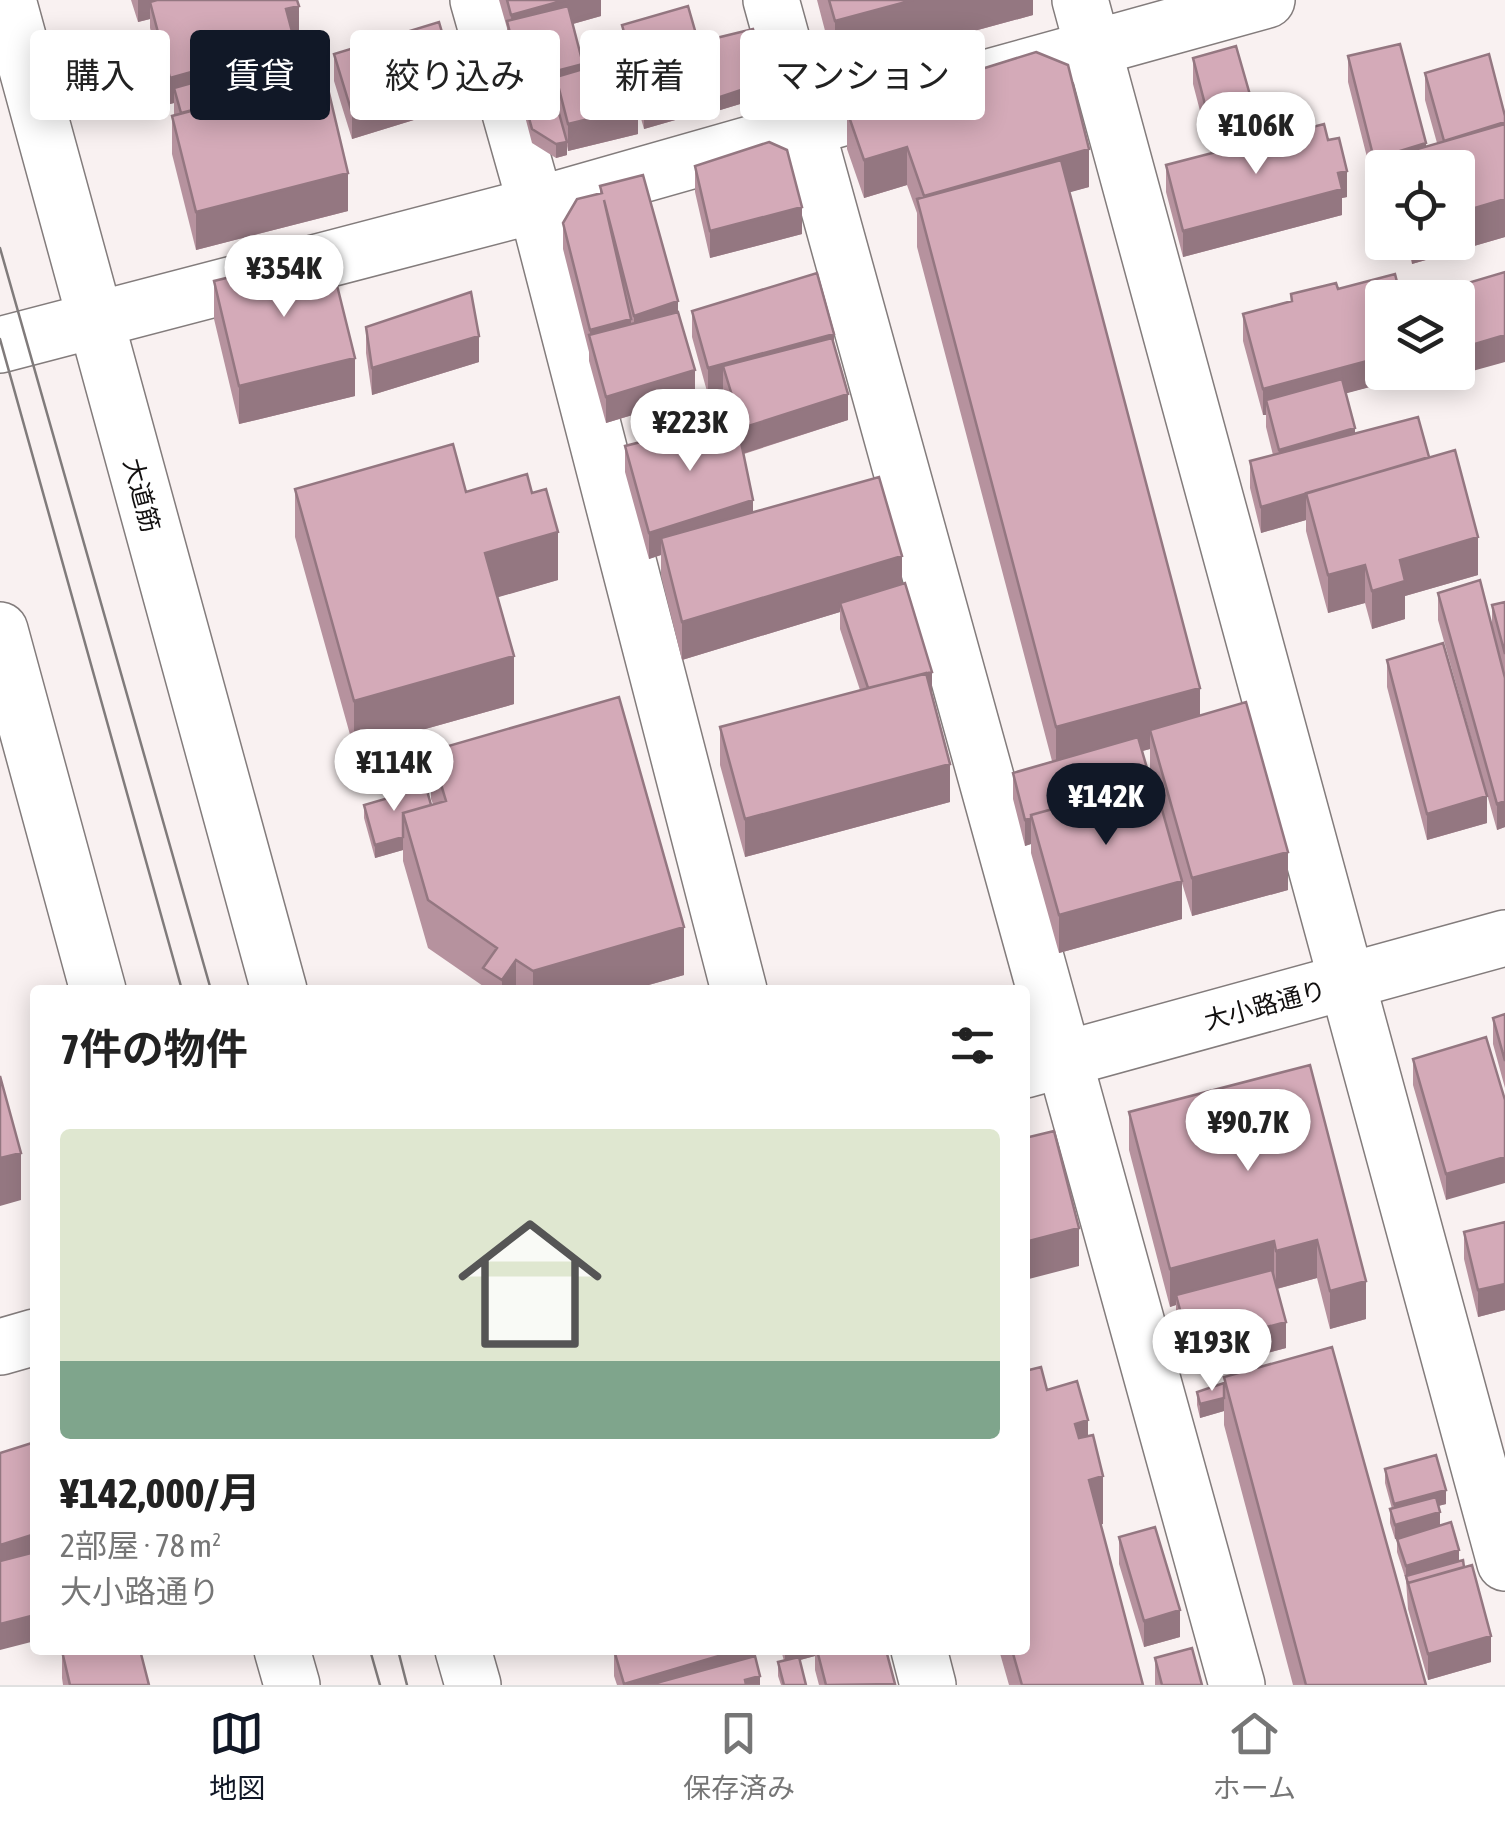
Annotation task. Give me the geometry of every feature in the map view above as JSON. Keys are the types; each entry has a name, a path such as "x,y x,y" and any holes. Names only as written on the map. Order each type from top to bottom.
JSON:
{"street":[{"name":"大道筋","path":"8,0 277,985"},
{"path":"478,0 536,205 738,985"},
{"path":"771,0 808,127 1025,985"},
{"path":"985,71 1088,24 1267,0"},
{"path":"1088,24 1505,1562"},
{"path":"0,345 536,205 833,120"},
{"path":"0,630 97,985"},
{"name":"大小路通り","path":"1045,1064 1505,938"},
{"path":"1030,1005 1237,1685"},
{"path":"0,1347 30,1338"},
{"path":"283,1655 292,1685"},
{"path":"464,1655 473,1685"},
{"path":"920,1655 928,1685"}],"building":[{"path":"297,0 299,6 286,9 292,30 190,30 190,72 170,78 170,30 157,30 150,2"},
{"path":"507,0 565,0 511,15"},
{"path":"829,0 913,0 835,21"},
{"path":"568,6 580,65 560,70 560,30 509,30 507,21"},
{"path":"688,6 695,30 623,30 622,25"},
{"path":"439,22 441,30 413,30"},
{"path":"740,32 740,90 720,97 720,37"},
{"path":"1400,44 1426,143 1403,150 1372,150 1348,56"},
{"path":"1236,46 1260,130 1215,143 1193,58"},
{"path":"350,49 350,106 334,54"},
{"path":"1036,52 1068,65 1089,149 924,196 907,147 864,160 850,120 985,120 985,68"},
{"path":"1489,54 1505,122 1444,141 1425,73"},
{"path":"580,70 580,120 584,120 568,124 560,76"},
{"path":"190,83 190,111 181,113 174,88"},
{"path":"330,97 348,173 196,212 172,116 190,111 190,120 330,120"},
{"path":"560,117 567,142 556,144 532,129 530,120 560,120"},
{"path":"1324,124 1328,140 1339,138 1347,171 1338,173 1342,189 1183,231 1166,165"},
{"path":"1505,124 1505,199 1475,208 1475,150 1414,150"},
{"path":"769,142 787,150 802,207 710,231 695,166"},
{"path":"1061,160 1200,688 1056,727 917,199"},
{"path":"643,175 678,301 634,316 604,200 631,319 590,330 563,223 577,199 602,193 600,186"},
{"path":"329,253 355,358 239,386 214,281"},
{"path":"1505,272 1505,335 1475,344 1475,281"},
{"path":"817,273 834,334 708,368 692,311"},
{"path":"1395,274 1396,280 1372,280"},
{"path":"1365,282 1365,362 1263,389 1243,314 1292,301 1291,294 1336,283 1338,289"},
{"path":"471,292 479,336 372,368 366,327"},
{"path":"678,312 695,370 606,397 589,335"},
{"path":"832,338 848,394 742,428 723,366"},
{"path":"1342,379 1355,428 1279,450 1266,400"},
{"path":"1418,417 1429,457 1261,507 1250,461"},
{"path":"736,418 753,500 649,533 625,446"},
{"path":"453,444 466,492 527,474 532,493 546,489 558,532 485,553 514,656 354,701 295,489"},
{"path":"1455,450 1478,537 1400,560 1405,581 1372,591 1365,565 1328,575 1306,493"},
{"path":"879,477 902,556 682,622 661,538"},
{"path":"1480,580 1505,678 1505,801 1497,804 1438,593"},
{"path":"905,583 932,672 868,688 840,603"},
{"path":"1505,602 1505,654 1492,605"},
{"path":"1443,643 1487,796 1427,814 1387,660"},
{"path":"926,673 950,764 745,819 720,727"},
{"path":"619,697 684,927 533,971 516,960 502,980 483,968 497,948 428,900 403,813 446,801 431,751"},
{"path":"1246,702 1288,852 1192,878 1150,730"},
{"path":"1138,737 1151,782 1031,815 1025,820 1013,773"},
{"path":"1154,781 1182,881 1059,915 1031,815"},
{"path":"426,787 431,805 403,813 403,837 375,845 364,805"},
{"path":"1505,1014 1505,1061 1493,1018"},
{"path":"1486,1037 1505,1100 1505,1157 1446,1174 1413,1059"},
{"path":"1310,1065 1366,1281 1330,1291 1317,1240 1276,1251 1274,1241 1170,1269 1129,1112"},
{"path":"0,1076 21,1153 0,1158"},
{"path":"1054,1131 1079,1228 1030,1241 1030,1137"},
{"path":"1505,1222 1505,1284 1478,1290 1464,1232"},
{"path":"1272,1270 1286,1322 1190,1347 1176,1295"},
{"path":"1332,1347 1426,1685 1306,1685 1224,1377"},
{"path":"1041,1367 1047,1390 1077,1381 1088,1420 1075,1424 1079,1438 1093,1435 1103,1476 1089,1480 1143,1685 1022,1685 1013,1655 1030,1655 1030,1370"},
{"path":"1224,1383 1224,1398 1200,1404 1197,1392"},
{"path":"30,1444 30,1536 0,1545 0,1453"},
{"path":"1436,1455 1446,1490 1394,1504 1385,1469"},
{"path":"1436,1497 1440,1512 1395,1525 1390,1509"},
{"path":"1451,1522 1459,1550 1406,1566 1397,1539"},
{"path":"1155,1527 1180,1610 1144,1621 1119,1537"},
{"path":"30,1553 30,1616 0,1624 0,1561"},
{"path":"1463,1560 1464,1567 1408,1584 1406,1576"},
{"path":"1472,1565 1491,1636 1428,1654 1408,1583"},
{"path":"1192,1648 1202,1685 1162,1685 1155,1658"},
{"path":"63,1655 141,1655 149,1685 70,1685"},
{"path":"615,1655 722,1655 624,1684"},
{"path":"818,1655 887,1655 895,1684 826,1685"},
{"path":"755,1656 760,1676 745,1680 746,1685 649,1685"},
{"path":"799,1657 806,1685 784,1685 778,1662"}],"tram line":[{"path":"0,248 210,985"},
{"path":"0,339 181,985"},
{"path":"371,1655 380,1685"},
{"path":"399,1655 407,1685"}]}
